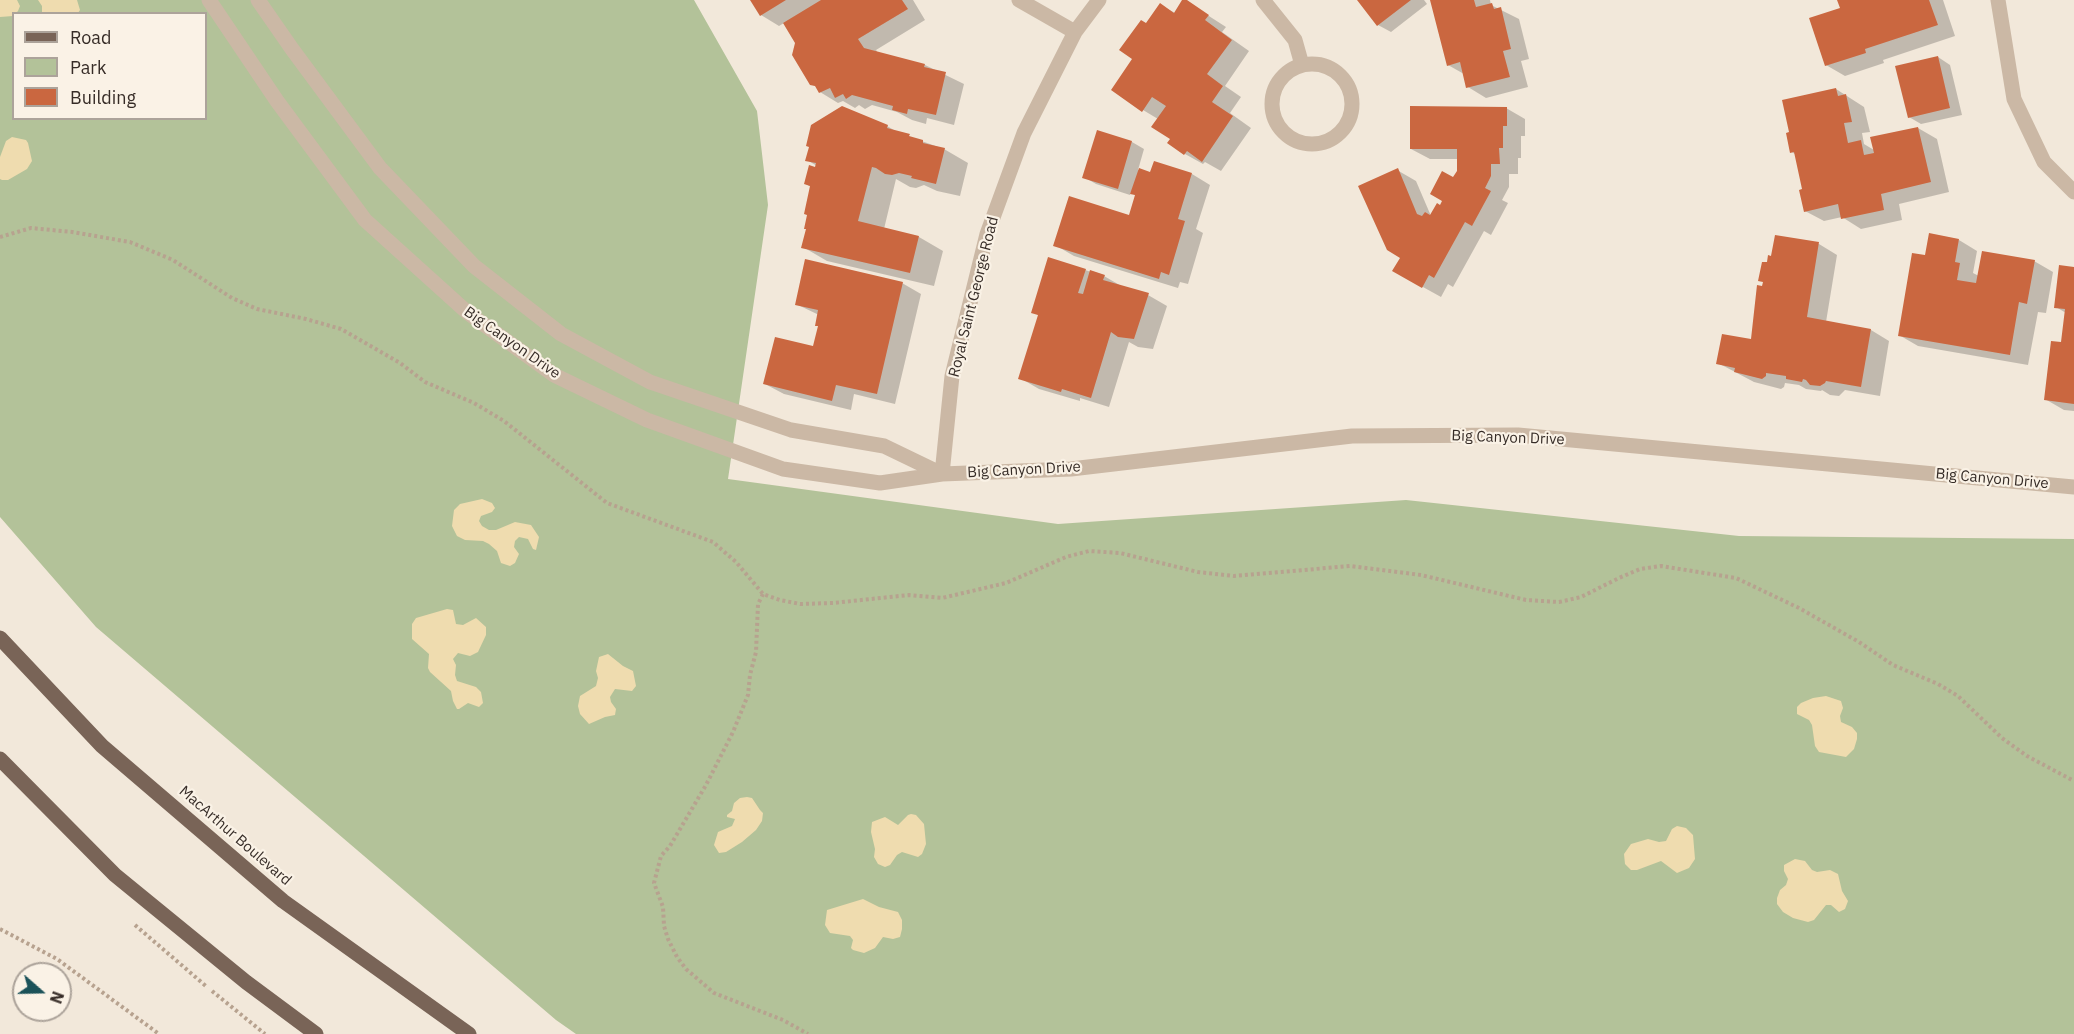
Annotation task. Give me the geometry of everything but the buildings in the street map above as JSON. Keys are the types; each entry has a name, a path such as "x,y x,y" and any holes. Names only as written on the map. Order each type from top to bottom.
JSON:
{"main road":[{"name":"MacArthur Boulevard","path":"0,638 102,746 284,901 469,1034"},
{"path":"0,759 115,875 246,982 316,1034"}],"street":[{"name":"Big Canyon Drive","path":"208,0 277,101 365,220 468,313 554,375 647,420 783,469 880,483 942,474 1071,469 1352,436 1518,435 2074,487"},
{"name":"Big Canyon Drive","path":"258,0 380,168 474,266 561,334 650,382 791,430 884,446 942,474"},
{"path":"1019,0 1075,32"},
{"name":"Royal Saint George Road","path":"942,474 952,376 987,234 1024,133 1075,32 1099,0"},
{"path":"1263,0 1295,40 1302,65"},
{"path":"1998,0 2014,99 2044,162 2074,192"},
{"path":"1318,64 1333,70 1345,80 1352,94 1352,110 1347,125 1336,137 1322,143 1306,144 1292,139 1280,128 1273,114 1272,98 1278,84 1288,71 1302,65 1318,64"}],"path":[{"path":"0,237 32,228 130,242 173,260 232,298 256,309 341,329 400,363 426,382 474,403 504,421 607,503 713,542 736,562 763,594 800,604 909,595 942,598 1006,583 1066,557 1089,551 1120,553 1198,572 1234,576 1361,568 1421,575 1455,585 1526,600 1559,602 1581,597 1640,569 1661,566 1736,579 1798,608 1859,642 1893,665 1938,684 1958,696 2002,738 2027,756 2074,781"},
{"path":"763,594 758,604 756,652 748,695 733,732 706,785 670,846 661,856 654,883 663,907 664,926 668,939 686,969 714,993 783,1020 808,1034"},
{"path":"0,928 57,959 159,1034"},
{"path":"212,991 265,1034"}],"green space":[{"path":"0,0 694,0 757,111 768,205 728,479 1058,524 1406,500 1739,536 2074,539 2074,1034 576,1034 556,1020 96,627 0,517"}],"sand":[{"path":"0,0 17,0 20,6 17,12 12,12 12,16 0,17"},
{"path":"38,0 77,0 80,10 79,12 42,12 42,6"},
{"path":"12,137 26,140 32,161 27,169 8,180 2,180 0,179 0,157 6,141"},
{"path":"482,499 492,503 495,508 492,512 481,516 479,521 482,526 489,530 496,530 515,522 531,525 539,537 536,550 533,549 528,539 519,537 514,547 519,554 515,563 510,566 501,563 497,551 489,544 483,541 465,540 457,536 452,526 454,510 460,504"},
{"path":"447,609 453,610 456,624 463,625 476,618 486,627 486,635 478,652 470,656 458,653 453,659 456,665 457,681 476,687 481,692 483,703 479,707 468,703 457,709 451,691 430,672 429,654 412,639 412,624 416,618"},
{"path":"608,654 633,671 636,686 632,691 615,689 610,697 616,709 615,715 589,724 580,714 578,706 580,696 596,686 599,657"},
{"path":"1826,696 1841,701 1843,708 1840,716 1841,722 1852,727 1857,733 1854,749 1846,757 1819,752 1815,746 1812,725 1809,720 1797,714 1797,707 1801,703"},
{"path":"740,798 752,798 763,813 762,821 756,830 742,842 726,852 719,853 714,845 718,832 732,826 735,819 727,815 732,811 734,803"},
{"path":"911,814 916,815 924,824 926,844 922,854 918,857 902,852 890,865 885,867 878,864 874,857 872,822 885,817 898,825"},
{"path":"1677,826 1686,828 1693,835 1695,859 1689,868 1677,873 1661,861 1637,870 1631,870 1625,864 1624,854 1631,844 1648,839 1666,841 1672,829"},
{"path":"1795,859 1805,861 1812,870 1817,872 1830,870 1838,874 1842,891 1848,901 1845,909 1839,912 1831,905 1826,905 1814,920 1808,922 1793,918 1783,912 1777,904 1777,898 1788,879 1784,865"},
{"path":"863,899 879,907 898,912 902,920 900,937 893,939 883,937 875,948 864,953 851,948 853,940 850,936 830,933 825,925 827,910"}]}
